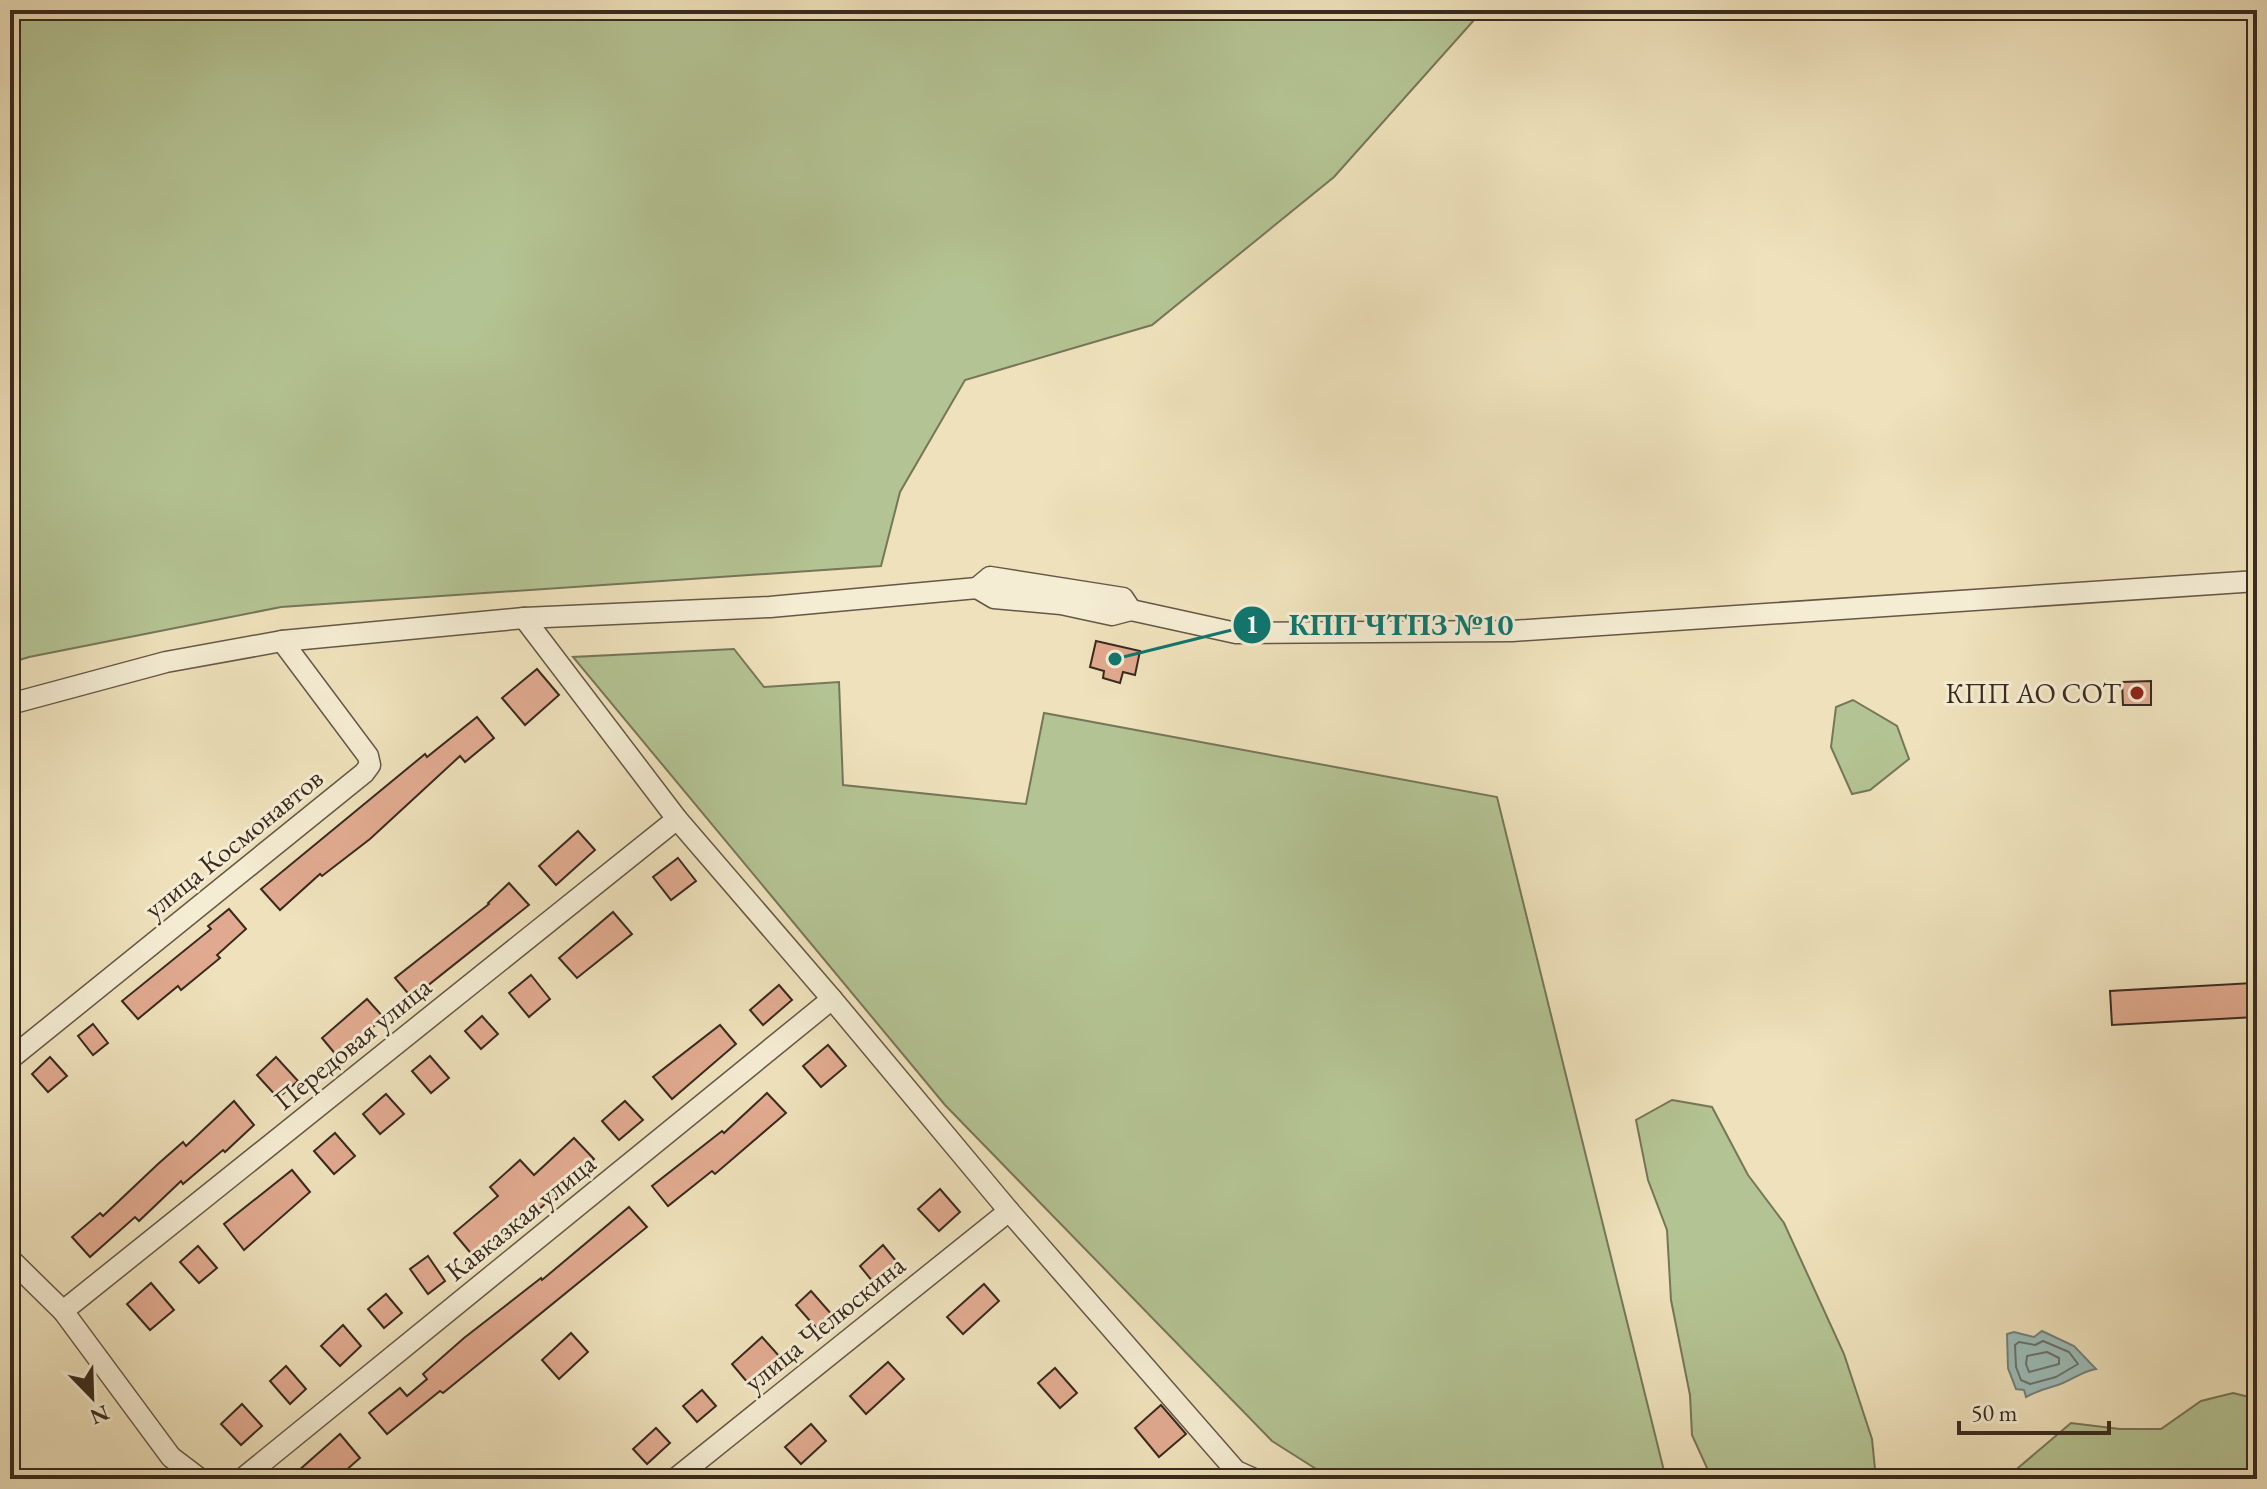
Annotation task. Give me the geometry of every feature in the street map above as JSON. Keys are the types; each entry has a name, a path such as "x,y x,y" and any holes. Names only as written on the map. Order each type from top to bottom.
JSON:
{"street":[{"path":"10,704 166,662 282,641 524,618 770,607 977,588 990,577 1063,596 1112,615 1131,610 1236,633 1512,631 2257,581"},
{"path":"524,618 677,819 1009,1211 1236,1471 1254,1479"},
{"name":"улица Космонавтов","path":"10,1059 364,773 370,765 368,756 282,641"},
{"name":"Передовая улица","path":"63,1311 677,819"},
{"name":"Кавказкая улица","path":"242,1479 832,999"},
{"name":"улица Челюскина","path":"675,1479 1009,1211"},
{"path":"10,1259 63,1311 171,1457 200,1479"}],"green space":[{"path":"10,10 1483,10 1334,177 1152,325 965,380 900,492 881,566 281,607 10,663"},
{"path":"734,649 764,687 839,682 843,785 1026,804 1044,713 1497,797 1666,1479 1332,1479 1272,1441 945,1105 573,657"},
{"path":"1853,700 1897,726 1909,759 1870,790 1852,794 1831,747 1836,707"},
{"path":"1672,1100 1712,1107 1748,1175 1784,1223 1844,1354 1872,1439 1876,1479 1712,1479 1692,1435 1690,1395 1671,1300 1667,1230 1648,1180 1636,1120"},
{"path":"2233,1393 2257,1399 2257,1479 2017,1479 2012,1473 2071,1423 2120,1429 2161,1429 2201,1401"}],"water":[{"path":"2042,1331 2074,1346 2096,1369 2026,1397 2024,1390 2016,1389 2008,1368 2007,1334 2014,1332 2034,1337"}],"building":[{"path":"1096,641 1140,651 1135,675 1123,672 1120,683 1103,678 1104,671 1090,667"},
{"path":"537,669 559,695 525,725 502,698"},
{"name":"КПП АО СОТ","path":"2151,681 2151,705 2123,705 2122,682"},
{"path":"477,717 494,738 465,762 460,756 370,839 322,876 320,874 280,910 261,889 425,754 427,757"},
{"path":"578,831 595,850 556,885 539,866"},
{"path":"678,858 696,881 671,900 653,877"},
{"path":"509,883 529,905 412,998 395,978 489,904"},
{"path":"229,909 246,929 217,955 220,958 181,990 178,986 138,1019 122,1001 211,929 208,926"},
{"path":"613,912 632,934 577,978 559,958"},
{"path":"531,975 550,999 529,1017 509,993"},
{"path":"2253,983 2255,1017 2112,1025 2110,991"},
{"path":"779,985 792,1000 763,1025 750,1010"},
{"path":"367,999 384,1018 337,1056 322,1038"},
{"path":"482,1016 498,1034 481,1049 465,1031"},
{"path":"93,1024 108,1043 93,1055 78,1036"},
{"path":"720,1025 736,1044 672,1099 653,1077"},
{"path":"828,1045 846,1066 821,1087 803,1066"},
{"path":"430,1056 449,1078 431,1093 412,1071"},
{"path":"50,1057 67,1076 48,1092 32,1074"},
{"path":"276,1057 298,1081 278,1098 257,1075"},
{"path":"767,1093 786,1113 715,1174 712,1171 668,1206 652,1186 722,1131 724,1133"},
{"path":"386,1094 404,1114 380,1134 363,1114"},
{"path":"234,1101 254,1125 225,1152 223,1150 183,1184 181,1181 139,1221 135,1217 90,1257 72,1237 100,1213 103,1216 183,1142 186,1146"},
{"path":"625,1101 643,1120 619,1140 602,1121"},
{"path":"335,1133 355,1156 334,1174 314,1151"},
{"path":"574,1138 594,1159 523,1224 518,1219 474,1257 454,1233 498,1196 490,1187 520,1160 534,1175"},
{"path":"292,1170 310,1192 244,1250 224,1224"},
{"path":"940,1189 960,1212 939,1231 918,1209"},
{"path":"629,1207 647,1227 443,1393 440,1391 387,1434 369,1413 400,1388 407,1396 427,1379 423,1374 464,1338 542,1280"},
{"path":"883,1245 896,1261 873,1282 860,1266"},
{"path":"198,1246 217,1268 199,1283 180,1262"},
{"path":"428,1256 445,1281 428,1294 410,1269"},
{"path":"151,1283 174,1310 150,1330 127,1304"},
{"path":"984,1284 999,1301 963,1334 947,1317"},
{"path":"811,1291 833,1316 818,1330 796,1305"},
{"path":"386,1294 402,1313 384,1328 368,1309"},
{"path":"343,1325 361,1346 340,1366 321,1346"},
{"path":"571,1333 588,1352 559,1379 542,1360"},
{"path":"762,1337 779,1356 748,1383 732,1364"},
{"path":"888,1362 904,1379 866,1414 850,1396"},
{"path":"286,1366 306,1389 290,1404 270,1381"},
{"path":"1055,1368 1077,1393 1060,1408 1038,1383"},
{"path":"702,1390 716,1406 697,1422 683,1406"},
{"path":"242,1404 262,1426 241,1445 221,1424"},
{"path":"1161,1405 1186,1434 1159,1457 1135,1428"},
{"path":"811,1424 826,1441 801,1464 785,1447"},
{"path":"656,1428 670,1443 647,1464 633,1449"},
{"path":"340,1434 360,1458 336,1479 289,1479"}],"place":[{"name":"КПП ЧТПЗ №10","path":"1115,659"},
{"name":"КПП АО СОТ","path":"2137,693"}]}
